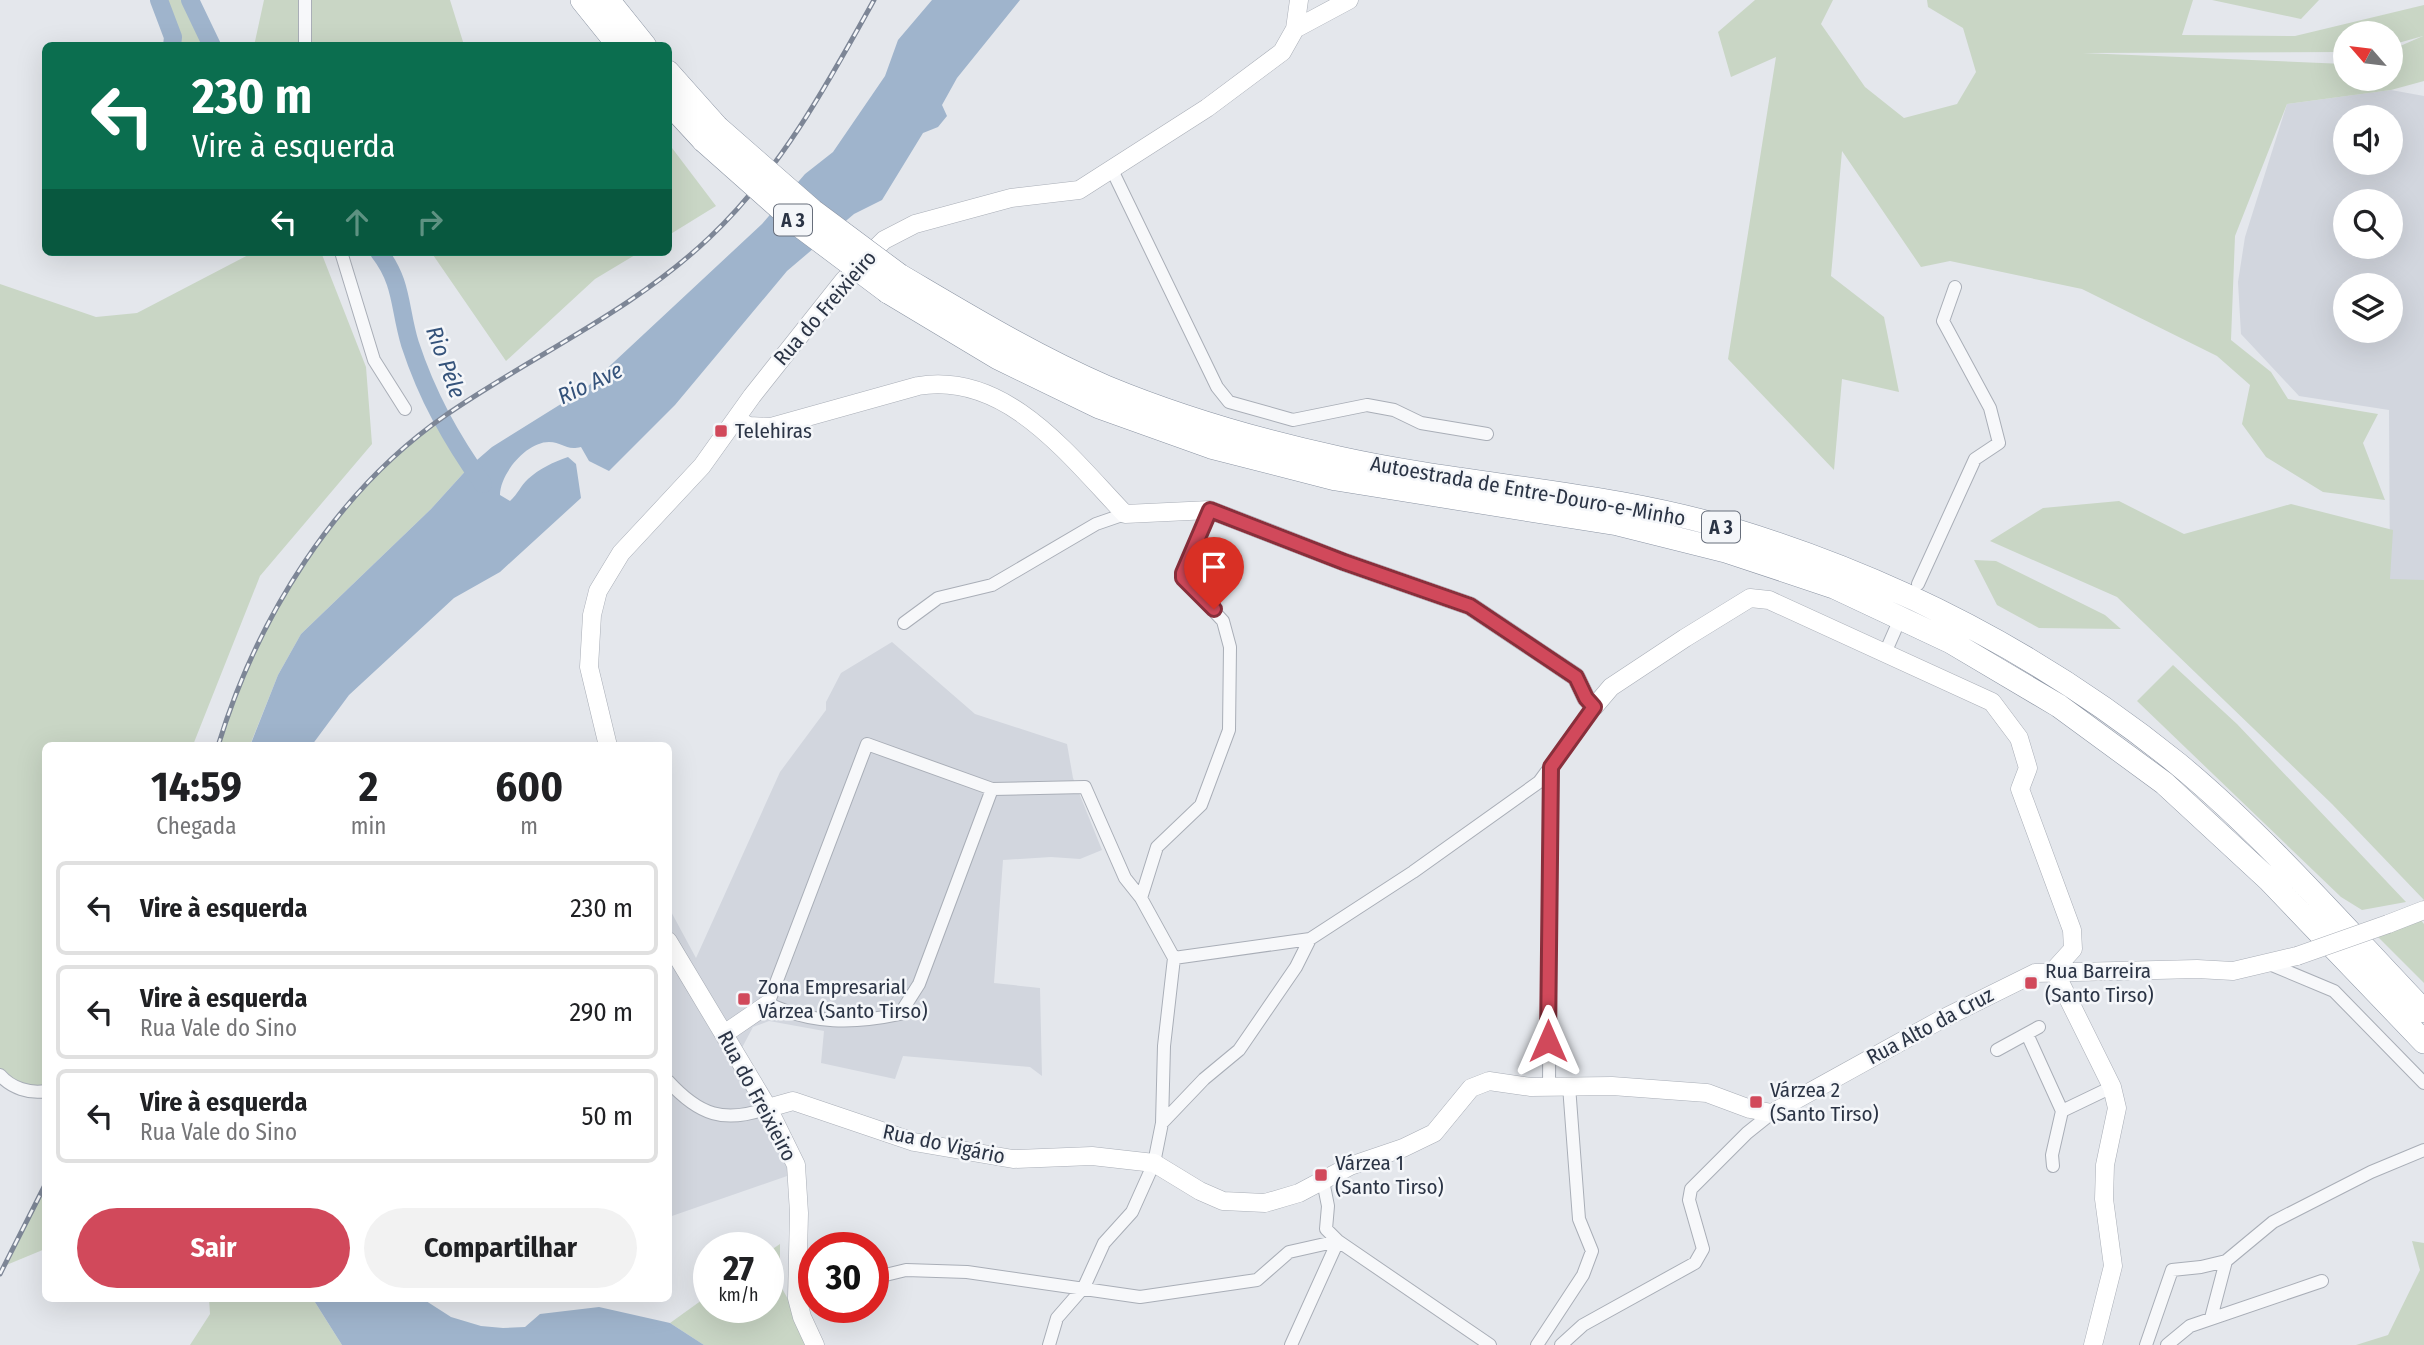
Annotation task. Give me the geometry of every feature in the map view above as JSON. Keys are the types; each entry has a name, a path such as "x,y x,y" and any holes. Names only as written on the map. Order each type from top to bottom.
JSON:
{"highway":[{"path":"582,0 616,42"},
{"path":"608,0 642,42"},
{"name":"Autoestrada de Entre-Douro-e-Minho","path":"672,78 710,134"},
{"name":"Autoestrada de Entre-Douro-e-Minho","path":"672,105 710,134 800,226 894,283 1010,364 1098,407 1211,447 1336,479 1618,524 1726,551 1834,587 1951,642 2059,706 2164,783 2269,880 2424,1042"},
{"name":"Autoestrada de Entre-Douro-e-Minho","path":"894,283 1107,387 1217,427 1340,458 1622,503 1730,529 1844,567 1963,621 2072,686 2179,766 2284,864 2424,1011"}],"street":[{"path":"305,0 305,42"},
{"path":"1295,29 1299,0"},
{"path":"1295,29 1349,0"},
{"name":"Rua do Freixieiro","path":"607,742 589,667 592,615 598,591 621,553 702,466 752,396 844,280 884,240 915,224 1011,198 1079,190 1267,65 1282,52 1295,29"},
{"path":"1112,170 1217,387 1229,402 1293,420 1367,405 1394,410 1421,423 1487,434"},
{"path":"342,256 374,360 405,409"},
{"path":"1918,584 1975,459 1999,443 1990,408 1943,321 1955,287"},
{"path":"737,420 749,426 771,427 918,386 943,382 978,389 1002,400 1035,424 1125,514"},
{"path":"1141,898 1157,847 1201,805 1229,730 1230,648 1223,621 1183,578 1210,510"},
{"path":"904,623 939,598 992,585 1096,524 1125,514 1210,510 1344,562 1470,606 1576,677 1586,698 1594,707"},
{"path":"1174,958 1310,939 1413,872 1539,782 1611,687 1750,598 1769,600 1992,702 2019,738 2028,768 2020,789 2072,930 2073,948 2054,971 2112,1087 2117,1108 2105,1165 2104,1199 2113,1266 2093,1345"},
{"path":"1885,653 1896,628"},
{"path":"724,1034 768,1004 867,744 992,789 1085,788 1125,878 1141,898 1174,958 1164,1046 1162,1123 1154,1163 1132,1212 1104,1243 1084,1287 1056,1318 1049,1345"},
{"path":"1549,1087 1551,767"},
{"path":"768,1004 793,1015 858,1023 900,1014 919,984 992,789"},
{"name":"Rua Alto da Cruz","path":"1772,1113 2021,978 2054,971 2233,971 2297,956 2424,910"},
{"path":"1162,1123 1204,1079 1239,1050 1296,967 1310,939"},
{"name":"Rua do Freixieiro","path":"672,948 768,1108 796,1164 800,1232"},
{"path":"2267,963 2334,991 2424,1083"},
{"path":"1997,1050 2039,1027"},
{"path":"2027,1034 2062,1111 2052,1155 2053,1166"},
{"path":"0,1075 5,1081 33,1094 42,1092"},
{"path":"1154,1163 1200,1191 1223,1201 1265,1203 1323,1181 1350,1166 1403,1149 1434,1133 1472,1088 1489,1081 1549,1087 1707,1093 1750,1109 1772,1113"},
{"name":"Rua do Vigário","path":"672,1084 696,1107 716,1115 747,1116 793,1101 914,1142 1013,1159 1092,1156 1154,1163"},
{"path":"1537,1345 1583,1275 1592,1251 1579,1219 1569,1086"},
{"path":"2062,1111 2112,1087"},
{"path":"1561,1345 1583,1325 1695,1263 1703,1250 1689,1200 1691,1189 1737,1142 1772,1113"},
{"path":"2146,1345 2172,1270 2201,1268 2226,1261 2273,1222 2371,1172 2424,1150"},
{"path":"1323,1181 1328,1206 1326,1229 1338,1241 1490,1345"},
{"path":"889,1274 906,1270 967,1272 1140,1297 1257,1280 1289,1252 1338,1241"},
{"path":"1291,1345 1338,1241"},
{"path":"2211,1318 2226,1261"},
{"path":"2167,1345 2190,1326 2322,1281"},
{"name":"Rua do Freixieiro","path":"811,1323 815,1345"}],"shaded area":[{"path":"2384,91 2424,96 2424,796 2390,579 2389,410 2299,396 2241,334 2238,282 2245,237 2287,104"},
{"path":"892,642 975,714 1067,744 1073,778 1102,850 1080,859 1051,857 1003,860 994,983 1040,988 1042,1076 1030,1067 903,1056 895,1079 821,1063 824,1031 769,1021 753,1027 735,1061 768,1117 790,1175 672,1216 672,913 696,958 780,772 826,710 826,702 841,673"}],"green space":[{"path":"158,0 190,0 211,42 172,42 173,37"},
{"path":"264,0 450,0 463,42 255,42"},
{"path":"1755,0 1833,0 1821,24 1865,87 1904,118 1957,104 1976,72 1963,28 1928,7 1927,0 2193,0 2182,35 2295,36 2333,27 2333,52 2083,53 2333,63 2333,91 2384,91 2287,104 2235,236 2231,340 2271,372 2288,399 2378,414 2363,443 2385,500 2323,492 2266,457 2242,424 2250,385 2217,356 2082,289 1950,261 1921,267 1842,151 1831,276 1884,317 1899,392 1842,379 1834,470 1728,359 1776,57 1731,77 1718,32"},
{"path":"2212,0 2319,0 2301,19"},
{"path":"2424,5 2424,81 2403,87 2403,45 2423,36 2403,42 2403,21 2357,21"},
{"path":"672,148 716,206 672,233"},
{"path":"246,256 323,256 366,367 372,444 260,576 194,742 42,742 42,1090 0,1075 0,284 96,317 137,313"},
{"path":"434,256 633,256 595,279 506,361"},
{"path":"444,416 470,466 431,509 301,634 278,675 251,742 219,742 254,651 305,563 368,483"},
{"path":"2119,501 2184,534 2291,504 2393,530 2390,579 2424,580 2424,900 2332,804 2117,597 1990,541 2043,508"},
{"path":"1974,560 1996,561 2105,615 2121,629 2039,628 1997,605"},
{"path":"2173,665 2237,724 2406,902 2362,910 2341,897 2137,701"},
{"path":"2420,919 2424,924 2424,983 2377,936"},
{"path":"42,1190 42,1250 4,1265"},
{"path":"2412,1241 2424,1243 2424,1345 2356,1345 2388,1335 2420,1270"},
{"path":"784,1292 798,1317 798,1323 802,1323 814,1345 704,1345 670,1323 693,1306 693,1323 784,1323"},
{"path":"209,1302 315,1302 342,1345 190,1345 210,1314"}],"water":[{"path":"932,0 1020,0 957,78 942,105 947,116 938,127 923,133 882,200 854,214 787,271 675,405 609,471 589,461 581,447 571,448 549,442 540,443 523,453 504,478 500,495 510,501 532,475 568,457 576,464 581,498 500,572 454,598 349,695 314,742 252,742 278,675 301,634 431,509 470,466 492,447 585,389 762,224 805,174 833,152 885,76 898,40"},
{"path":"315,1302 428,1302 451,1317 481,1326 503,1328 525,1327 540,1314 599,1307 670,1323 704,1345 342,1345"}],"waterway":[{"name":"Rio Péle","path":"159,0 172,42"},
{"name":"Rio Péle","path":"190,0 210,42"},
{"name":"Rio Péle","path":"382,256 396,285 410,344 424,381 450,434 483,484"}],"railway":[{"path":"219,742 254,651 278,605 335,520 369,481 406,446 446,415 614,311 679,264 709,238 735,212 780,156 820,95 874,0"},
{"path":"0,1274 42,1191"}],"place":[{"name":"Telehiras","path":"721,431"},
{"name":"Rua Barreira (Santo Tirso)","path":"2031,983"},
{"name":"Zona Empresarial Várzea (Santo Tirso)","path":"744,999"},
{"name":"Várzea 2 (Santo Tirso)","path":"1756,1102"},
{"name":"Várzea 1 (Santo Tirso)","path":"1321,1175"}],"route":[{"path":"1214,609 1183,578 1210,510 1344,562 1470,606 1576,677 1586,698 1594,707 1551,767 1548,1041"}],"water label":[{"name":"Rio Ave","path":"590,383"}]}
